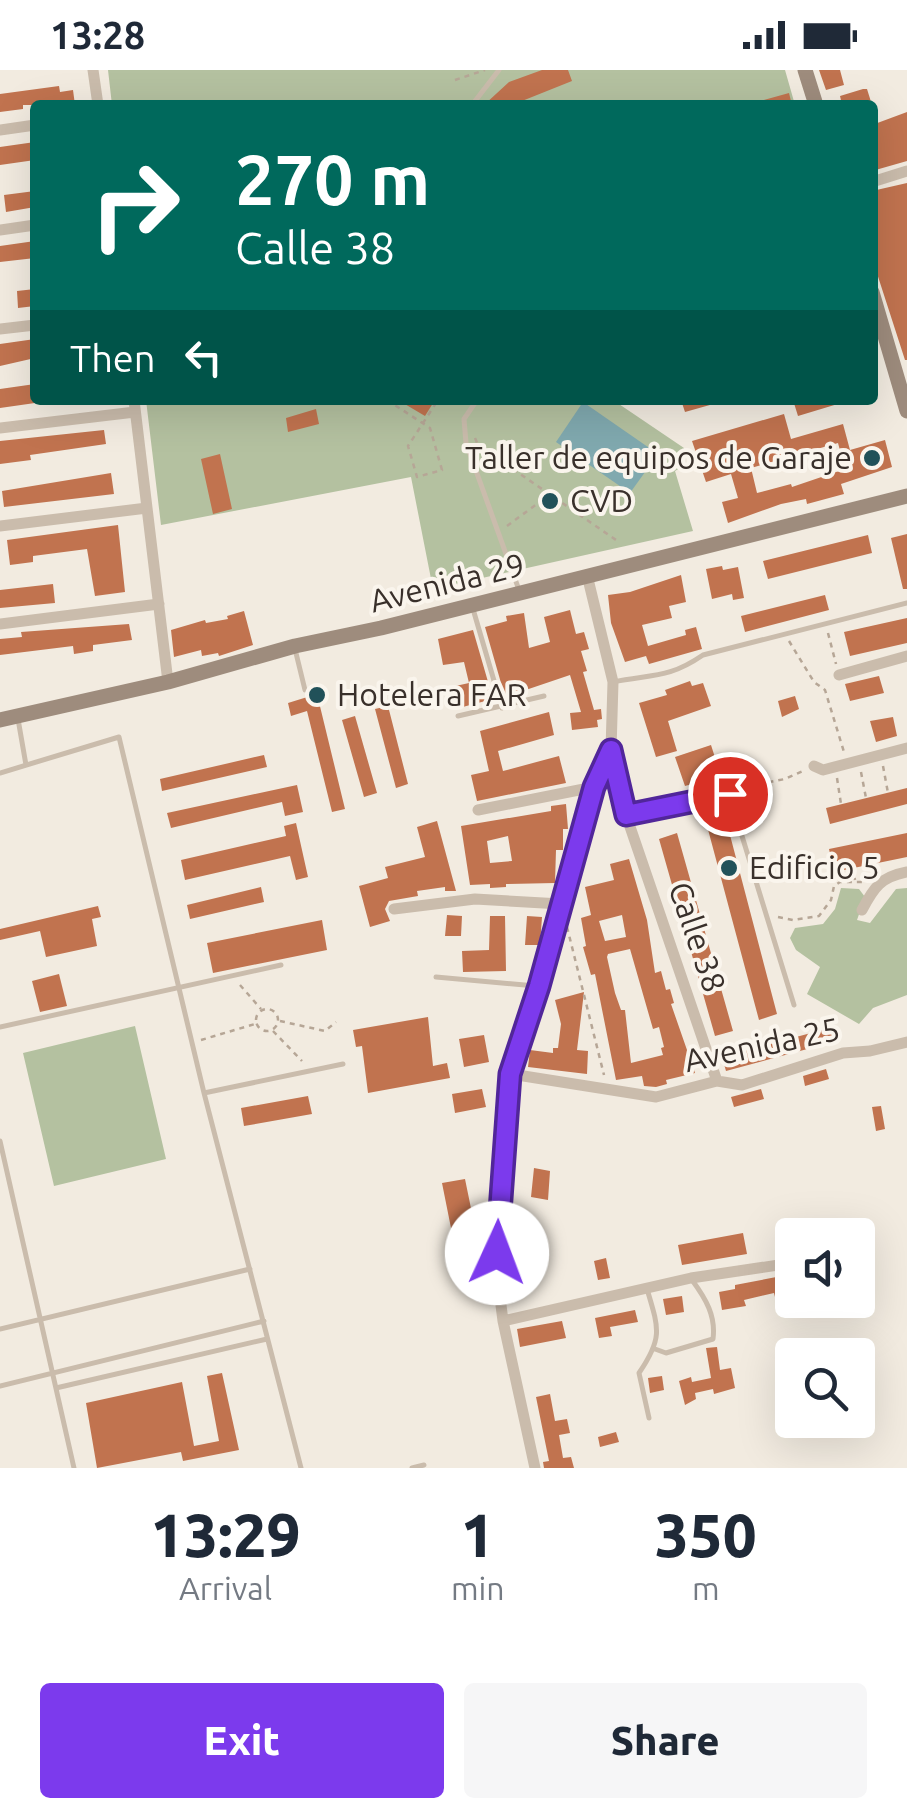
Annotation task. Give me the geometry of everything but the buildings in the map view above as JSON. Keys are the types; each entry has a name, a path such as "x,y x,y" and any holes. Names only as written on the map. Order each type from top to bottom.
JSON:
{"main road":[{"path":"805,70 814,100"},
{"path":"878,312 907,411"},
{"name":"Avenida 29","path":"0,720 168,682 294,646 472,606 907,496"}],"street":[{"path":"93,70 97,100"},
{"path":"0,130 30,126"},
{"path":"878,180 907,171"},
{"path":"0,230 30,227"},
{"path":"0,329 30,325"},
{"path":"0,428 134,406 168,682"},
{"path":"0,526 147,508"},
{"name":"Calle 38","path":"587,575 613,682 611,750 626,815 717,1080"},
{"path":"0,624 158,604"},
{"path":"839,675 907,656"},
{"path":"814,766 823,770 907,748"},
{"path":"534,1468 503,1321 496,1232 510,1074 539,986 594,787 611,750"},
{"path":"478,810 594,787"},
{"path":"626,815 730,794"},
{"path":"862,910 874,887 887,876 907,872"},
{"path":"394,909 463,899 561,904"},
{"name":"Avenida 25","path":"510,1074 656,1097 717,1080 742,1085 843,1053 907,1042"},
{"path":"503,1321 646,1286 775,1266"}],"lane":[{"path":"476,100 498,70"},
{"path":"474,405 464,419 466,443 520,593"},
{"path":"613,682 660,676 680,670 703,655 907,603"},
{"path":"472,606 502,708"},
{"path":"294,646 305,690"},
{"path":"458,716 544,696"},
{"path":"17,716 26,765"},
{"path":"0,773 118,737 204,1093 301,1468"},
{"path":"730,794 794,1004"},
{"path":"0,1028 281,964"},
{"path":"436,977 539,986"},
{"path":"204,1093 343,1064"},
{"path":"0,1141 74,1468"},
{"path":"0,1329 250,1269"},
{"path":"655,1349 666,1353 714,1339 715,1325 708,1303 690,1278"},
{"path":"646,1286 659,1328 655,1349 639,1373 649,1418"},
{"path":"0,1386 264,1321"},
{"path":"56,1388 268,1339"},
{"path":"412,1468 424,1465"}],"path":[{"path":"455,80 485,70"},
{"path":"395,405 423,423 430,428 442,470 417,477 408,446 423,423 435,405"},
{"path":"474,426 478,445 619,542"},
{"path":"498,533 550,494"},
{"path":"825,690 839,675 826,625"},
{"path":"785,636 814,682 825,690 846,764 866,798"},
{"path":"880,754 888,792"},
{"path":"841,804 846,764"},
{"path":"730,794 744,785 784,779 814,766"},
{"path":"853,868 856,882"},
{"path":"766,915 793,920 819,916 831,900 834,886 840,882 864,882 874,887"},
{"path":"561,904 608,1091"},
{"path":"232,976 262,1010 274,1011 278,1021"},
{"path":"262,1010 256,1017 257,1024 272,1030 310,1070"},
{"path":"278,1021 325,1032 336,1022"},
{"path":"272,1030 278,1021"},
{"path":"192,1042 257,1024"}],"green space":[{"path":"108,70 785,70 794,100 111,100"},
{"name":"CVD","path":"147,405 620,405 684,448 684,466 675,471 693,531 433,589 411,477 161,525"},
{"path":"841,888 859,889 865,897 857,920 870,923 896,889 907,888 907,995 873,1008 859,1024 807,994 820,967 796,950 790,938 795,928 823,924 835,909"},
{"path":"135,1026 166,1159 54,1186 23,1053"}],"water":[{"path":"581,405 587,405 658,454 630,493 556,442"}],"place":[{"name":"Taller de equipos de Garaje","path":"872,458"},
{"name":"CVD","path":"550,501"},
{"name":"Hotelera FAR","path":"317,695"},
{"name":"Edificio 5","path":"729,868"}],"route":[{"path":"497,1253 510,1074 539,986 594,787 611,750 626,815 730,794"}]}
